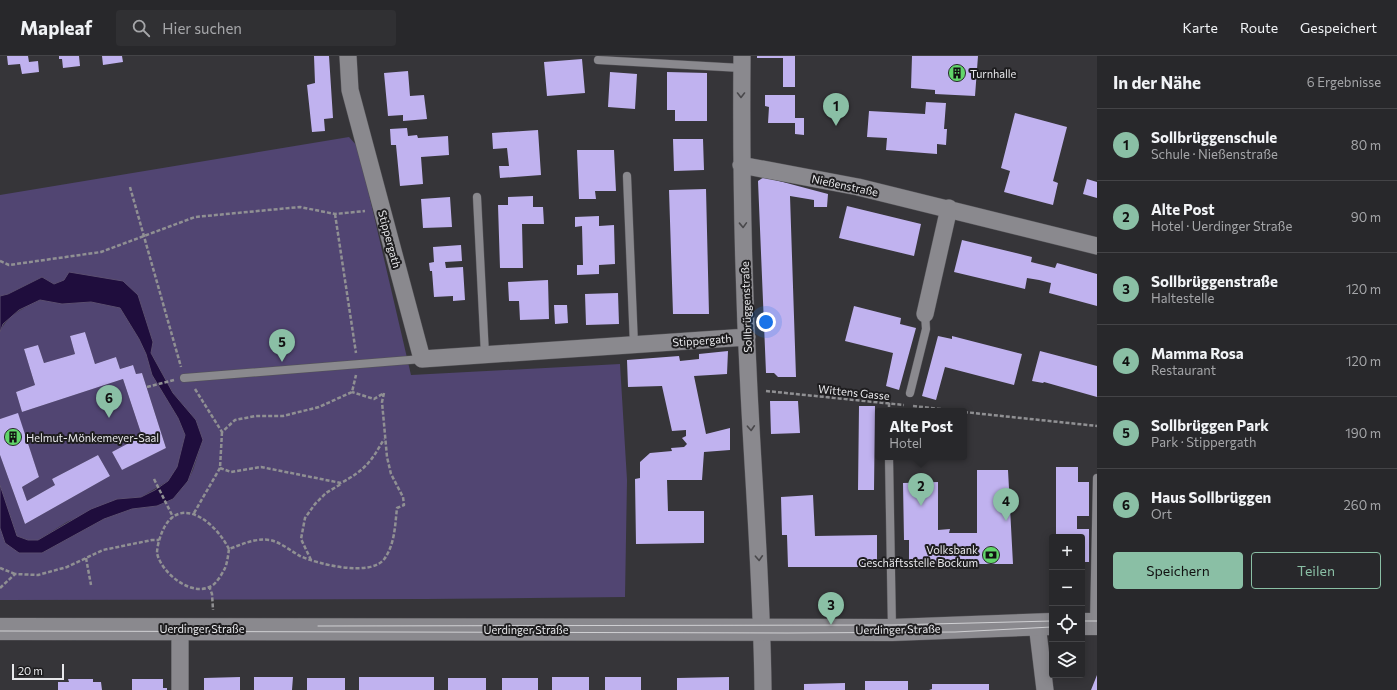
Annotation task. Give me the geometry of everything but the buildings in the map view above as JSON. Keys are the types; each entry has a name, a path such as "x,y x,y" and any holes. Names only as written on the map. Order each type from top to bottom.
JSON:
{"main road":[{"name":"Uerdinger Straße","path":"0,629 214,628 892,630 1044,624"}],"street":[{"name":"Stippergath","path":"348,56 350,90 422,359 747,337"},
{"name":"Sollbrüggenstraße","path":"742,62 741,165 749,389 762,629 763,690"},
{"name":"Nießenstraße","path":"741,165 858,187 949,208 1097,246"},
{"path":"925,314 949,208"},
{"path":"1044,624 1045,690"},
{"path":"180,628 180,690"}],"lane":[{"name":"Sollbrüggenstraße","path":"598,60 742,62"},
{"path":"627,176 634,345"},
{"path":"477,197 485,354"},
{"path":"910,393 926,329 925,314"},
{"path":"181,379 422,359"},
{"path":"889,460 892,630"},
{"path":"1091,624 1097,478"}],"path":[{"path":"130,187 181,379 147,387"},
{"path":"0,261 9,265 101,252 195,217 300,208 335,214 382,209"},
{"name":"Wittens Gasse","path":"749,389 932,408"},
{"path":"229,549 255,539 272,540 311,560 335,566 360,568 375,566 384,560 394,537 397,508 404,505 403,497 391,474 384,438 384,414 382,402 384,393 374,399 352,392"},
{"path":"889,403 889,408"},
{"path":"967,412 1097,426"},
{"path":"194,513 220,468 222,432"},
{"path":"311,560 301,539 305,518 315,504 326,493 356,475 370,462 384,438"},
{"path":"220,468 231,472 262,467 341,483"},
{"path":"154,479 173,517"},
{"path":"183,513 194,513 215,529 224,539 229,549 225,569 213,585 202,588 186,587 167,572 157,553 159,540 168,522 173,517 183,513"},
{"path":"0,568 15,574 38,575 67,567 103,550 152,540 159,540"},
{"path":"86,558 91,584"},
{"path":"0,588 15,574"},
{"path":"210,586 212,594 214,628"}],"shaded area":[{"path":"349,137 358,147 411,375 620,364 627,480 625,597 0,600 0,528 5,543 42,553 104,519 132,509 157,506 173,499 188,481 203,440 196,420 173,393 151,353 153,342 138,295 64,280 54,284 42,277 8,294 0,296 0,195"},
{"path":"69,272 123,281 138,295 153,342 151,353 173,393 196,420 203,440 188,481 173,499 157,506 132,509 104,519 42,553 19,553 5,543 0,528 0,485 17,536 28,540 38,540 91,509 117,499 141,497 168,481 177,467 185,435 178,418 152,375 146,354 139,339 120,308 91,302 62,304 40,300 19,310 3,324 0,332 0,296 8,294 42,277 54,284 64,280"},
{"path":"40,300 62,304 91,302 120,308 139,339 146,354 152,375 178,418 185,435 177,468 168,481 141,497 117,499 67,522 38,540 28,540 17,536 0,485 0,455 25,524 110,476 98,455 52,479 55,485 27,501 22,487 39,477 18,414 0,419 0,332 7,321 22,309","holes":["85,332 95,364 116,357 120,369 132,365 136,374 142,373 166,448 122,470 112,452 142,436 123,379 22,412 16,392 35,385 24,349 38,345 44,363 75,354 70,336"]}],"tram line":[{"path":"318,626 892,625 1049,621"},
{"path":"1085,621 1097,621"},
{"path":"0,631 788,633 955,632 1049,627"}],"place":[{"name":"Turnhalle","path":"957,73"},
{"name":"Sollbrüggenschule","path":"836,126"},
{"name":"Sollbrüggen Park","path":"282,362"},
{"name":"Haus Sollbrüggen","path":"109,418"},
{"name":"Helmut-Mönkemeyer-Saal","path":"13,437"},
{"name":"Alte Post","path":"921,506"},
{"name":"Mamma Rosa","path":"1006,521"},
{"name":"Volksbank Geschäftsstelle Bockum","path":"991,555"},
{"name":"Sollbrüggenstraße","path":"831,625"}]}
